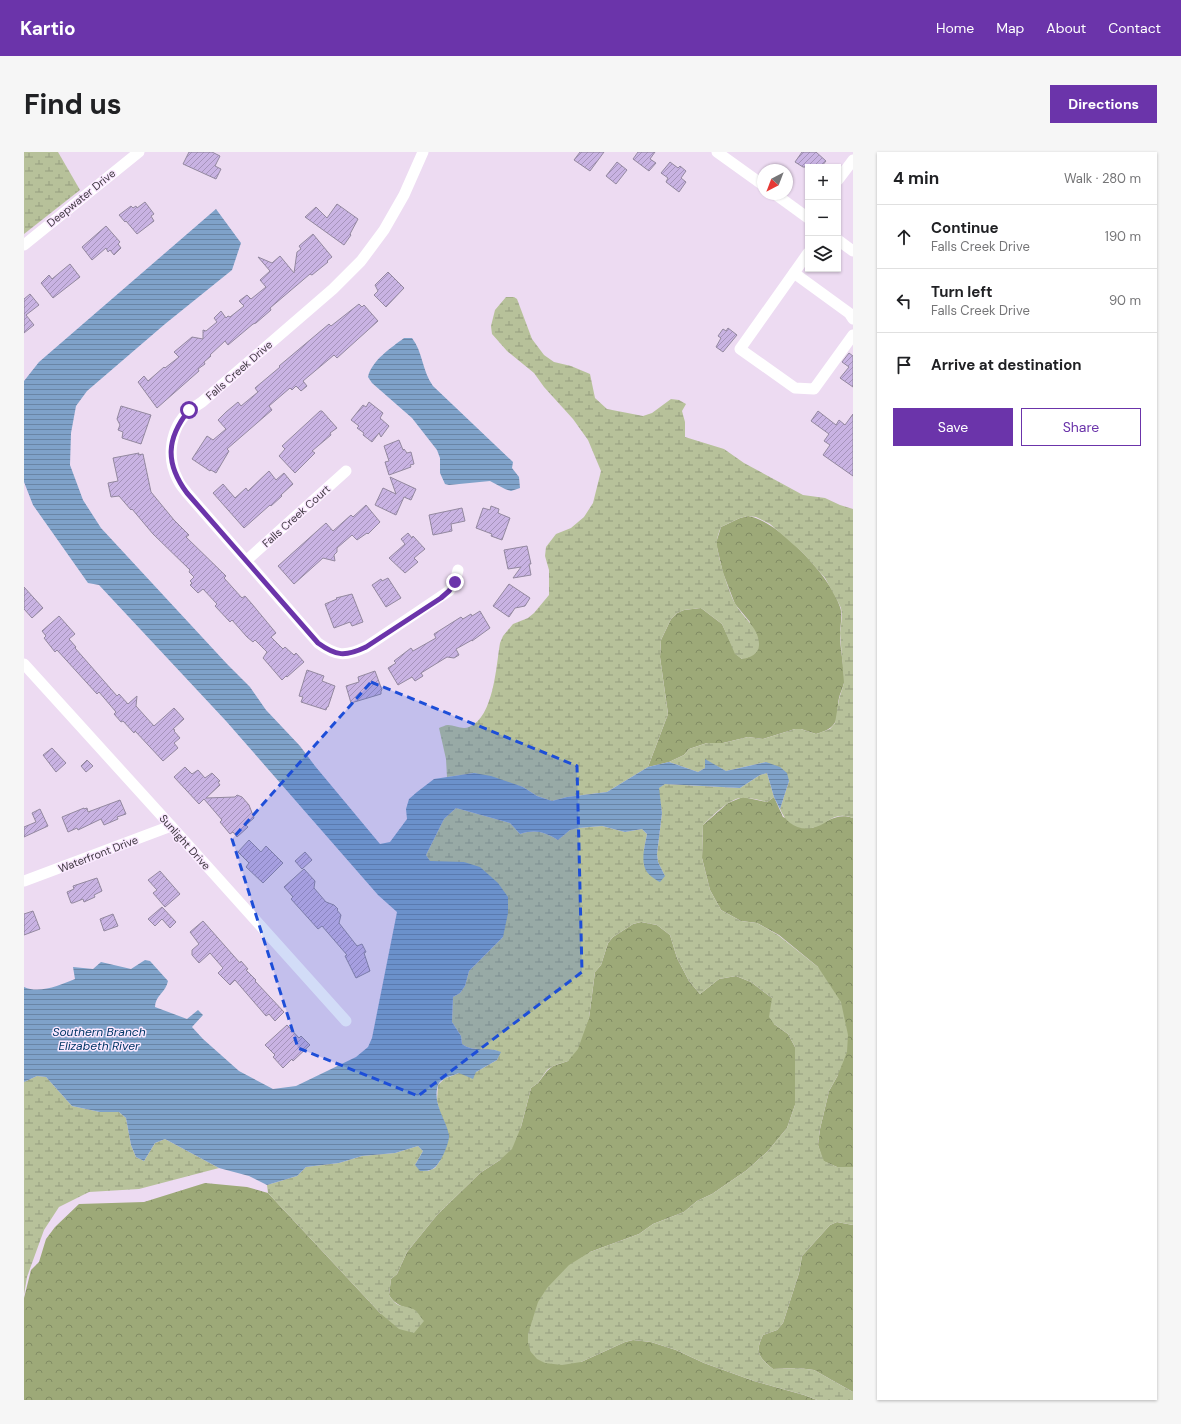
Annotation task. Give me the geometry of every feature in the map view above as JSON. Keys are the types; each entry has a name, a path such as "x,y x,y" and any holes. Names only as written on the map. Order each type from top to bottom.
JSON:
{"street":[{"name":"Deepwater Drive","path":"24,245 139,152"},
{"name":"Falls Creek Drive","path":"423,152 404,195 384,230 361,261 333,290 202,402 189,410 180,422 173,436 171,451 173,467 178,481 187,493 318,643 328,651 341,654 354,652 366,647 441,598 449,591 455,582 458,570"},
{"path":"717,152 757,181"},
{"path":"841,176 853,160"},
{"path":"783,200 805,216"},
{"path":"841,242 853,251"},
{"path":"805,257 740,349 795,388 814,389 853,335"},
{"path":"794,273 849,313 853,319"},
{"name":"Falls Creek Court","path":"247,560 346,471"},
{"name":"Sunlight Drive","path":"24,664 346,1021"},
{"name":"Waterfront Drive","path":"24,882 171,826"}],"highlighted area":[{"path":"371,682 577,766 582,972 418,1096 298,1048 232,839"}],"green space":[{"path":"24,152 58,152 80,190 24,234"},
{"path":"506,297 514,297 517,299 532,339 544,355 554,362 571,366 590,374 595,398 607,409 643,416 652,413 671,399 679,400 686,404 682,411 685,422 685,437 724,449 744,463 803,495 825,498 853,509 853,818 846,816 835,817 818,826 807,829 797,827 788,822 780,809 789,781 766,762 726,771 705,760 705,768 698,772 669,762 684,755 689,749 707,743 723,743 748,737 763,739 795,729 801,729 816,734 830,729 835,723 839,699 844,683 840,633 842,616 841,608 825,578 803,553 770,524 756,517 748,516 721,527 717,538 717,547 723,572 732,598 757,633 759,648 754,655 742,659 735,654 722,624 701,608 684,610 677,613 671,619 661,640 660,657 668,714 648,767 607,792 567,797 552,801 537,796 523,787 474,773 447,777 446,759 439,728 448,725 464,728 469,727 484,713 492,690 500,643 503,636 513,624 528,618 534,613 549,595 549,570 545,556 546,547 556,534 571,528 584,517 593,503 601,471 588,440 573,419 544,387 534,373 507,351 492,334 491,326 495,310"},
{"path":"748,516 760,520 774,528 788,539 815,567 835,595 841,614 840,641 844,678 844,685 838,701 836,721 828,729 816,734 801,729 795,729 763,739 748,737 723,743 707,743 689,749 684,755 669,762 648,767 668,714 660,657 661,640 671,619 677,613 684,610 701,608 722,624 736,654 742,659 750,622 735,604 723,573 716,543 721,527"},
{"path":"767,773 774,797 767,802 750,798 740,798 728,803 717,812 703,825 702,858 710,890 721,910 741,921 757,923 778,935 818,967 841,1002 848,1035 847,1052 838,1075 829,1091 820,1129 818,1145 824,1161 837,1167 853,1167 853,1225 837,1222 830,1225 802,1256 799,1273 783,1323 777,1330 763,1335 760,1341 759,1351 765,1362 773,1369 798,1368 814,1370 853,1392 853,1400 817,1400 754,1381 704,1363 676,1350 651,1342 633,1340 625,1342 581,1362 562,1365 545,1363 537,1359 531,1352 528,1343 528,1334 538,1302 547,1288 569,1265 590,1252 639,1234 653,1224 684,1212 697,1201 712,1194 747,1170 768,1151 787,1128 795,1105 795,1047 788,1034 774,1024 769,1017 772,998 751,982 736,976 719,979 700,994 689,981 677,958 670,935 657,925 641,922 633,924 613,937 608,943 601,965 595,972 589,1018 578,1049 568,1061 553,1066 547,1070 538,1083 531,1088 521,1127 512,1149 500,1160 480,1173 437,1215 407,1252 397,1274 391,1279 389,1295 397,1304 415,1310 424,1321 414,1333 399,1329 381,1314 268,1193 267,1185 297,1176 306,1167 339,1163 362,1156 395,1153 418,1146 423,1151 415,1165 428,1171 435,1168 440,1161 446,1125 441,1118 437,1101 438,1085 444,1079 459,1073 476,1072 497,1060 500,1052 490,1049 471,1048 462,1044 461,1036 452,1022 453,997 460,993 465,986 469,971 503,937 464,862 430,862 426,855 444,819 456,808 510,823 520,834 540,832 558,840 570,830 578,828 602,826 625,832 642,829 647,834 644,850 665,876 658,862 657,854 662,813 658,788 665,784 740,788 760,775"},
{"path":"743,797 767,802 774,797 783,817 812,828 837,817 848,816 853,818 853,1167 837,1167 823,1161 818,1145 820,1129 829,1091 838,1075 818,967 779,935 757,923 741,921 721,910 710,890 702,858 703,825 728,803"},
{"path":"641,922 657,925 670,935 677,958 689,981 700,994 719,979 736,976 751,982 772,998 774,1024 788,1034 795,1047 795,1105 787,1128 768,1151 747,1170 712,1194 697,1201 684,1212 653,1224 639,1234 590,1252 528,1334 531,1352 581,1362 625,1342 633,1340 651,1342 676,1350 704,1363 754,1381 817,1400 24,1400 24,1298 31,1270 39,1262 46,1239 55,1227 79,1204 144,1202 205,1183 247,1187 268,1193 381,1314 414,1310 400,1305 391,1298 389,1295 391,1279 397,1274 407,1252 437,1215 480,1173 500,1160 521,1127 531,1088 538,1083 553,1066 568,1061 589,1018 595,972 601,965 608,943 613,937 633,924"},
{"path":"37,1076 46,1077 72,1106 100,1112 119,1112 126,1118 131,1145 136,1157 144,1161 155,1143 165,1139 219,1168 139,1189 89,1192 59,1207 44,1230 27,1277 24,1295 24,1082"},
{"path":"837,1222 853,1225 853,1392 814,1370 798,1368 773,1369 765,1362 759,1351 760,1341 763,1335 777,1330 783,1323 799,1273 802,1256 830,1225"}],"water":[{"name":"Southern Branch Elizabeth River","path":"216,209 241,243 232,270 165,324 87,391 76,406 71,433 70,465 83,500 101,528 250,687 266,710 300,746 380,844 390,842 407,819 406,809 409,799 434,779 474,773 491,776 523,787 537,796 552,801 567,797 607,792 648,767 669,762 698,772 705,768 705,759 726,771 766,762 780,767 787,773 789,781 780,809 774,797 767,773 760,775 740,788 665,784 659,788 662,813 657,854 658,862 665,876 660,882 650,875 645,868 643,858 647,834 642,829 625,832 602,826 578,828 570,830 558,840 540,832 520,834 510,823 456,808 444,819 426,855 430,861 464,862 480,867 498,883 508,897 508,913 503,937 469,971 465,986 460,993 453,997 452,1022 461,1036 462,1044 471,1048 491,1049 501,1052 497,1060 476,1072 473,1079 459,1073 444,1079 439,1083 437,1092 438,1105 449,1138 439,1163 434,1168 429,1170 420,1171 415,1165 423,1151 418,1146 395,1153 362,1156 339,1163 306,1167 297,1176 267,1185 249,1176 219,1168 165,1139 155,1143 144,1161 136,1157 131,1145 126,1118 119,1112 100,1112 72,1106 46,1077 37,1076 24,1082 24,987 37,990 50,988 75,979 73,967 93,969 101,962 131,969 145,960 150,961 168,981 155,1003 155,1007 187,1019 198,1010 203,1015 192,1027 203,1039 239,1071 273,1089 296,1086 356,1057 368,1047 372,1038 397,912 378,895 226,721 99,585 88,583 33,505 24,482 24,381 39,362"},
{"path":"404,338 412,338 416,343 429,380 433,386 513,462 512,468 519,477 520,488 511,491 490,481 449,485 445,484 440,473 440,458 437,450 412,418 372,383 368,377 373,365 388,350"}],"building":[{"path":"189,152 212,152 220,156 215,166 221,169 216,179 183,164"},
{"path":"580,152 604,152 590,171 574,160"},
{"path":"638,152 655,152 650,159 656,163 649,171 633,159"},
{"path":"802,152 816,152 826,161 824,164 805,164 805,167 795,162"},
{"path":"617,162 627,170 616,184 606,176"},
{"path":"670,162 678,168 680,166 686,171 681,178 686,182 679,192 666,182 668,178 661,173"},
{"path":"145,202 154,214 151,216 154,221 137,234 119,215 131,206 133,208 136,206 137,208"},
{"path":"337,204 358,219 350,234 351,235 344,245 305,217 316,207 327,218"},
{"path":"106,226 120,242 118,244 121,248 114,255 110,250 108,252 106,248 92,260 82,247"},
{"path":"313,234 332,257 327,261 328,262 312,275 310,274 270,308 271,310 256,323 228,345 225,341 210,355 211,356 204,362 205,364 198,369 199,371 157,408 138,382 144,376 148,381 164,367 165,368 179,357 174,352 192,337 203,339 203,330 206,331 217,322 214,318 221,311 226,318 228,316 230,317 244,306 239,301 247,295 251,299 266,287 260,280 270,271 258,257 272,263 280,256 294,273 297,252 301,249 299,246"},
{"path":"70,264 80,277 53,298 41,283 49,275 52,279"},
{"path":"388,272 404,288 386,307 374,295 378,291 375,285"},
{"path":"30,294 39,305 26,315 34,325 24,333 24,299"},
{"path":"359,304 362,307 364,305 378,321 337,358 334,355 303,381 307,386 301,391 296,386 292,390 290,388 269,406 272,410 227,449 229,451 216,473 211,470 210,471 192,459 207,436 213,440 226,429 218,420 226,412 238,402 241,406 258,392 255,388 280,367 279,366 329,324 331,326"},
{"path":"728,328 737,335 723,352 716,347 721,338 718,336 723,329 726,331"},
{"path":"849,353 853,356 853,387 840,378 849,367 842,362"},
{"path":"369,402 383,413 380,418 389,426 381,437 379,433 372,442 363,435 364,433 357,428 359,426 351,420 363,405 366,407"},
{"path":"121,406 151,415 141,444 122,438 123,432 118,430 120,425 117,419"},
{"path":"320,411 322,411 337,428 312,451 315,453 295,473 279,456 285,449 282,446"},
{"path":"818,411 836,425 839,420 845,425 853,414 853,476 823,455 830,445 824,441 829,434 811,421"},
{"path":"399,440 403,450 404,449 407,453 411,452 414,464 410,465 411,467 389,475 385,462 389,461 384,446"},
{"path":"139,453 138,455 143,454 151,492 174,520 189,535 186,537 226,576 224,578 242,598 245,596 252,604 276,633 271,637 283,649 285,647 294,655 296,653 304,662 287,677 286,676 282,680 263,658 267,652 255,640 253,642 247,637 232,620 230,622 215,606 217,604 203,589 198,593 190,585 192,583 190,581 194,577 189,572 190,570 153,534 132,509 131,510 119,496 111,497 108,483 118,481 113,458"},
{"path":"269,471 276,480 284,473 293,484 271,506 270,505 244,528 213,493 223,484 235,498 246,488 248,491"},
{"path":"390,477 416,489 411,500 404,497 396,515 375,505 383,488 396,494"},
{"path":"366,505 380,522 368,534 367,533 357,540 352,535 337,548 337,552 334,555 335,561 323,558 294,584 278,566 326,523 333,531 351,515 353,517"},
{"path":"491,506 499,509 498,513 510,518 502,540 491,536 492,534 476,528 483,508 490,510"},
{"path":"462,508 465,521 451,524 452,531 433,535 429,515"},
{"path":"408,533 412,538 413,536 425,549 414,558 418,562 405,573 389,558 405,544 401,539"},
{"path":"527,546 531,564 529,564 531,575 513,578 521,567 508,569 504,550"},
{"path":"388,578 401,598 386,607 372,585 381,579 382,581"},
{"path":"509,584 530,598 525,606 515,608 509,617 493,606"},
{"path":"24,587 43,608 32,618 24,609"},
{"path":"352,594 363,622 352,626 350,622 334,628 325,604 337,599 336,598"},
{"path":"480,611 490,628 472,641 456,649 459,655 454,658 447,657 421,673 423,676 415,681 412,677 398,685 388,668 396,663 394,661 411,648 413,651 436,638 434,634 461,617 463,619"},
{"path":"59,616 75,634 69,639 76,647 75,648 117,696 119,694 128,704 137,696 136,706 154,726 174,708 184,719 173,729 180,738 174,743 178,748 163,761 135,731 134,733 123,721 121,722 114,714 116,712 99,692 97,694 57,650 55,652 44,638 46,636 42,631"},
{"path":"307,670 324,676 322,681 335,686 326,710 301,702 303,697 299,696"},
{"path":"375,671 382,690 381,694 351,703 346,686 359,682 358,677"},
{"path":"52,748 66,763 56,772 43,755"},
{"path":"87,760 93,766 86,772 81,766"},
{"path":"185,767 192,774 198,770 205,778 212,773 220,781 218,782 220,785 206,798 235,797 237,795 242,797 249,805 254,818 246,825 248,827 237,837 233,832 230,834 220,822 222,820 204,799 199,804 174,777"},
{"path":"120,800 126,814 117,817 118,819 104,825 101,819 78,830 77,828 68,832 62,817 84,808 87,808 88,812"},
{"path":"40,809 48,826 24,837 24,827 36,822 32,813"},
{"path":"249,840 261,852 266,846 283,863 263,883 246,867 249,863 238,852"},
{"path":"305,852 312,860 302,869 295,861"},
{"path":"304,869 315,881 314,888 326,902 334,905 338,909 337,910 341,915 339,923 357,946 362,944 366,952 364,953 370,971 356,978 345,956 347,955 322,926 318,929 291,899 293,897 284,887"},
{"path":"160,871 180,894 165,907 153,893 157,890 148,880"},
{"path":"97,878 102,891 94,895 95,897 84,902 83,899 71,903 67,892 74,889 73,886"},
{"path":"162,907 176,922 170,928 162,919 155,926 148,919"},
{"path":"33,911 40,929 24,935 24,914"},
{"path":"113,914 118,926 104,931 100,919"},
{"path":"203,921 240,963 241,961 248,969 246,970 256,980 255,981 284,1012 275,1021 269,1014 266,1016 235,980 230,985 218,973 223,968 210,953 199,963 192,955 192,950 199,944 190,932"},
{"path":"287,1025 299,1038 301,1036 310,1045 283,1068 273,1057 275,1055 265,1045"}],"route":[{"path":"189,410 180,422 173,436 171,451 173,467 178,481 318,643 328,651 341,654 354,652 366,647 441,598 449,591 455,582"}]}
